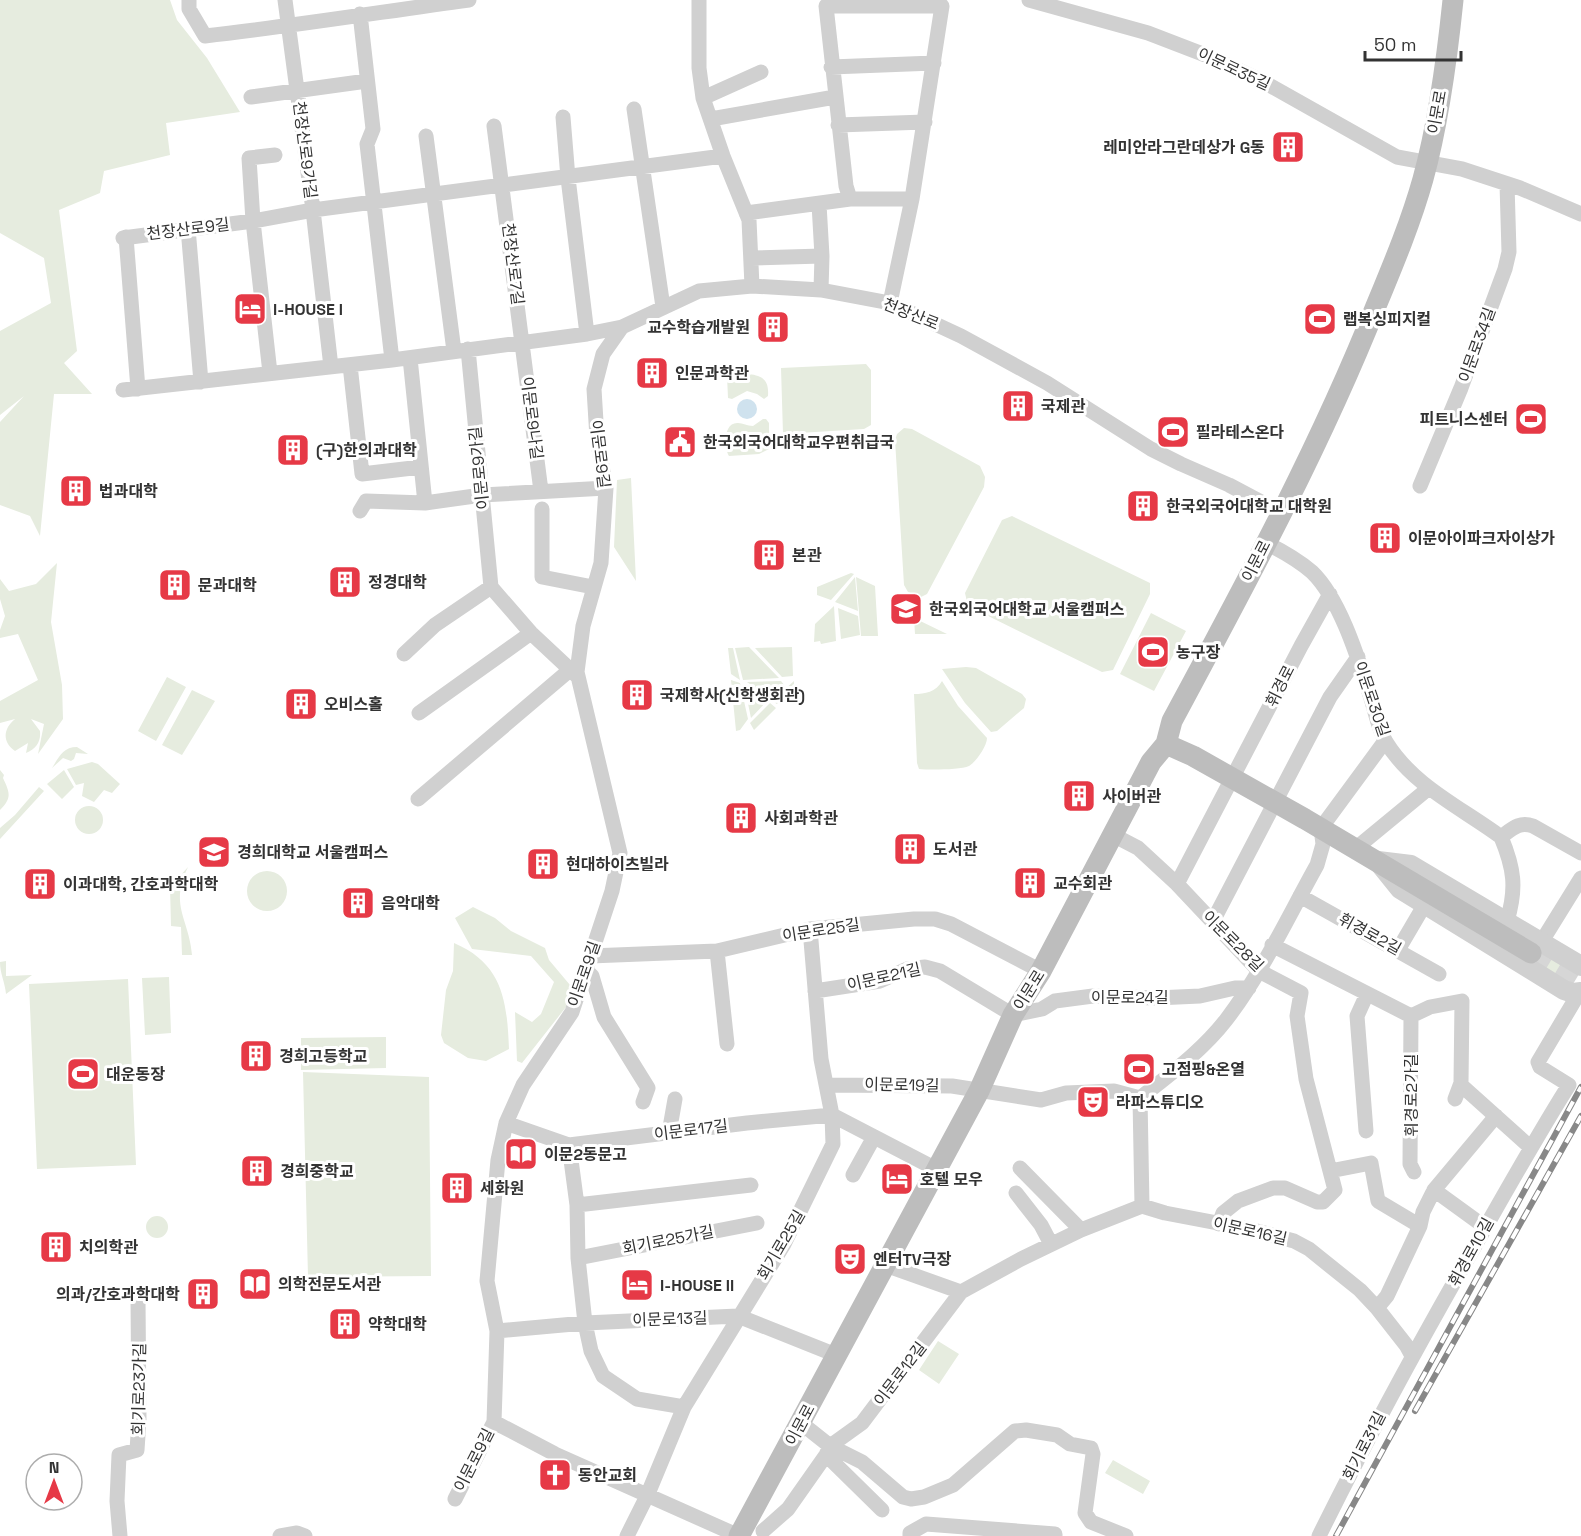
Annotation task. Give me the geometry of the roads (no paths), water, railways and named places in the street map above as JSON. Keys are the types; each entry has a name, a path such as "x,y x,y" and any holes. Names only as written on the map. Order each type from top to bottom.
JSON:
{"main road":[{"name":"이문로","path":"739,1536 979,1091 1013,1015 1041,971 1151,762 1166,744 1172,721 1282,513 1357,356 1415,206 1427,162 1440,93 1453,0"},
{"path":"1166,744 1193,756 1355,849 1537,947"}],"street":[{"path":"189,0 189,9 205,36 289,27 360,14 381,6 469,0"},
{"name":"천장산로9가길","path":"285,0 313,210"},
{"path":"188,228 201,382 331,368 587,334 622,327 699,291 752,286 749,220 703,98 699,68 699,0"},
{"name":"이문로35길","path":"1029,0 1148,33 1213,58 1262,81 1393,156 1462,170 1507,184 1581,214"},
{"path":"850,199 846,186 838,125 826,6 942,6 912,199 890,303"},
{"path":"360,14 373,129 367,144 392,360"},
{"path":"831,67 934,63"},
{"path":"703,98 761,72"},
{"name":"천장산로9가길","path":"251,96 367,81"},
{"path":"711,119 835,96"},
{"path":"634,109 663,307"},
{"path":"563,117 587,334"},
{"path":"838,125 924,122"},
{"path":"494,126 503,185"},
{"path":"426,136 461,350"},
{"name":"천장산로9길","path":"253,221 249,158 275,154"},
{"name":"천장산로9길","path":"201,382 130,390 124,238 253,221 313,210 723,156"},
{"name":"이문로34길","path":"1420,486 1461,388 1505,269 1509,252 1507,184"},
{"name":"천장산로7길","path":"503,185 523,344"},
{"path":"746,213 850,199 912,199"},
{"path":"819,204 821,290"},
{"path":"313,210 331,368"},
{"path":"253,221 270,373"},
{"path":"751,258 822,256"},
{"name":"천장산로","path":"752,286 821,290 890,303 961,336 1047,383 1151,449 1230,485 1282,513"},
{"name":"이문로9길","path":"455,1499 494,1422 497,1331 487,1281 498,1160 506,1123 523,1085 572,1012 612,891 620,853 574,672 583,627 601,563 606,488 597,438 594,389 603,354 622,327"},
{"name":"이문로9나길","path":"523,344 541,491"},
{"name":"이문로9가길","path":"461,350 482,495 491,587"},
{"path":"410,358 426,503"},
{"path":"350,365 362,474 363,506 426,503 482,495 606,488"},
{"path":"362,474 421,467"},
{"path":"542,509 542,577 593,587"},
{"name":"이문로30길","path":"1266,543 1292,556 1330,594 1358,657 1385,741 1412,774 1501,837"},
{"path":"404,654 435,625 491,587 531,633 574,672 417,798"},
{"name":"휘경로","path":"1177,884 1330,594"},
{"path":"419,713 531,633"},
{"path":"1213,921 1330,697 1358,657"},
{"path":"1140,1098 1193,1056 1224,1022 1249,988 1319,860 1323,844 1321,828 1385,741"},
{"path":"1355,849 1429,788"},
{"path":"1507,921 1512,899 1513,871 1501,837 1517,826 1526,824 1581,853"},
{"name":"이문로28길","path":"1113,835 1136,846 1177,884 1259,970 1301,993 1297,1016 1306,1079 1335,1190 1323,1202 1316,1202 1285,1188 1273,1188 1238,1201 1223,1213 1219,1224"},
{"path":"1378,861 1411,865 1507,921 1537,947 1581,966"},
{"path":"1378,861 1400,889 1564,990 1580,993"},
{"path":"1537,947 1581,878"},
{"name":"휘경로2길","path":"1300,896 1439,974"},
{"path":"1398,950 1425,904"},
{"name":"이문로25길","path":"588,963 717,951 810,929 914,919 943,921 1041,971"},
{"name":"회기로25길","path":"627,1536 647,1496 684,1407 784,1244 827,1159 834,1140 832,1115 820,1059 810,929"},
{"path":"1272,945 1411,1016 1430,1007 1462,1001 1458,1092 1496,1116 1530,1148"},
{"path":"717,951 727,1044"},
{"path":"588,963 604,1017 648,1088 643,1102"},
{"name":"이문로21길","path":"815,991 880,981 907,969 925,967 940,970 1013,1015"},
{"name":"이문로24길","path":"1013,1015 1042,1009 1055,1001 1093,996 1156,998 1200,996 1235,988 1249,988"},
{"name":"휘경로10길","path":"1412,1356 1530,1148 1569,1085 1538,1064 1580,993"},
{"path":"1366,1131 1357,1016 1367,994"},
{"name":"휘경로2가길","path":"1411,1016 1410,1164 1413,1172"},
{"name":"이문로19길","path":"826,1085 952,1086 979,1091"},
{"path":"979,1091 1041,1100 1072,1092 1114,1091 1140,1098"},
{"path":"885,1265 962,1292 1051,1244 1142,1206 1140,1098"},
{"path":"669,1133 675,1099"},
{"path":"832,1115 936,1169"},
{"name":"이문로17길","path":"506,1123 569,1145 832,1115"},
{"path":"1377,1308 1387,1296 1420,1226 1422,1212 1434,1190 1496,1116"},
{"path":"853,1175 874,1137"},
{"path":"569,1145 577,1205 578,1258 585,1323 591,1351 603,1376 637,1399 684,1407"},
{"path":"1330,1170 1371,1163 1378,1201 1420,1226"},
{"path":"1020,1167 1081,1230"},
{"path":"577,1205 751,1185"},
{"path":"1434,1190 1485,1227"},
{"path":"1016,1193 1041,1225 1051,1244"},
{"name":"이문로16길","path":"1142,1206 1249,1229 1294,1241 1309,1249 1360,1290 1377,1308 1412,1356"},
{"name":"회기로25가길","path":"578,1258 757,1223"},
{"name":"이문로12길","path":"765,1534 788,1509 828,1450 862,1423 962,1292"},
{"name":"회기로23가길","path":"120,1536 117,1501 119,1455 137,1450 139,1420 138,1299"},
{"name":"이문로13길","path":"497,1331 585,1323 738,1316 836,1355"},
{"name":"회기로31길","path":"1319,1536 1366,1440 1412,1356"},
{"name":"이문로9길","path":"494,1422 555,1454 739,1536"},
{"path":"801,1423 882,1510"},
{"path":"828,1450 862,1462 903,1497 918,1499 953,1485 1015,1431 1026,1430 1057,1435 1070,1444 1090,1447 1092,1450 1086,1513 1091,1522 1126,1536"},
{"path":"910,1534 926,1524 959,1531 1055,1534 1055,1536"},
{"path":"280,1536 297,1533 305,1536"},
{"path":"739,1536 765,1534"}],"water":[{"path":"747,399 754,402 757,409 754,416 747,419 740,416 737,409 740,402"}],"tunnel":[{"path":"1531,953 1581,983"}],"railway":[{"path":"1336,1536 1581,1087"},
{"path":"1415,1411 1581,1116"}],"place":[{"name":"레미안라그란데상가 G동","path":"1288,147"},
{"name":"I-HOUSE I","path":"250,309"},
{"name":"랩복싱피지컬","path":"1320,319"},
{"name":"교수학습개발원","path":"773,327"},
{"name":"인문과학관","path":"652,373"},
{"name":"국제관","path":"1018,406"},
{"name":"피트니스센터","path":"1531,419"},
{"name":"필라테스온다","path":"1173,432"},
{"name":"한국외국어대학교우편취급국","path":"680,442"},
{"name":"(구)한의과대학","path":"293,450"},
{"name":"법과대학","path":"76,491"},
{"name":"한국외국어대학교 대학원","path":"1143,506"},
{"name":"이문아이파크자이상가","path":"1385,538"},
{"name":"본관","path":"769,555"},
{"name":"정경대학","path":"345,582"},
{"name":"문과대학","path":"175,585"},
{"name":"한국외국어대학교 서울캠퍼스","path":"906,609"},
{"name":"농구장","path":"1153,652"},
{"name":"국제학사(신학생회관)","path":"637,695"},
{"name":"오비스홀","path":"301,704"},
{"name":"사이버관","path":"1079,796"},
{"name":"사회과학관","path":"741,818"},
{"name":"도서관","path":"910,849"},
{"name":"경희대학교 서울캠퍼스","path":"214,852"},
{"name":"현대하이츠빌라","path":"543,864"},
{"name":"교수회관","path":"1030,883"},
{"name":"이과대학, 간호과학대학","path":"40,884"},
{"name":"음악대학","path":"358,903"},
{"name":"경희고등학교","path":"256,1056"},
{"name":"고점핑&온열","path":"1139,1069"},
{"name":"대운동장","path":"83,1074"},
{"name":"라파스튜디오","path":"1093,1102"},
{"name":"이문2동문고","path":"521,1154"},
{"name":"경희중학교","path":"257,1171"},
{"name":"호텔 모우","path":"897,1179"},
{"name":"세화원","path":"457,1188"},
{"name":"치의학관","path":"56,1247"},
{"name":"엔터TV극장","path":"850,1259"},
{"name":"의학전문도서관","path":"255,1284"},
{"name":"I-HOUSE II","path":"637,1285"},
{"name":"의과/간호과학대학","path":"203,1294"},
{"name":"약학대학","path":"345,1324"},
{"name":"동안교회","path":"555,1475"}]}
